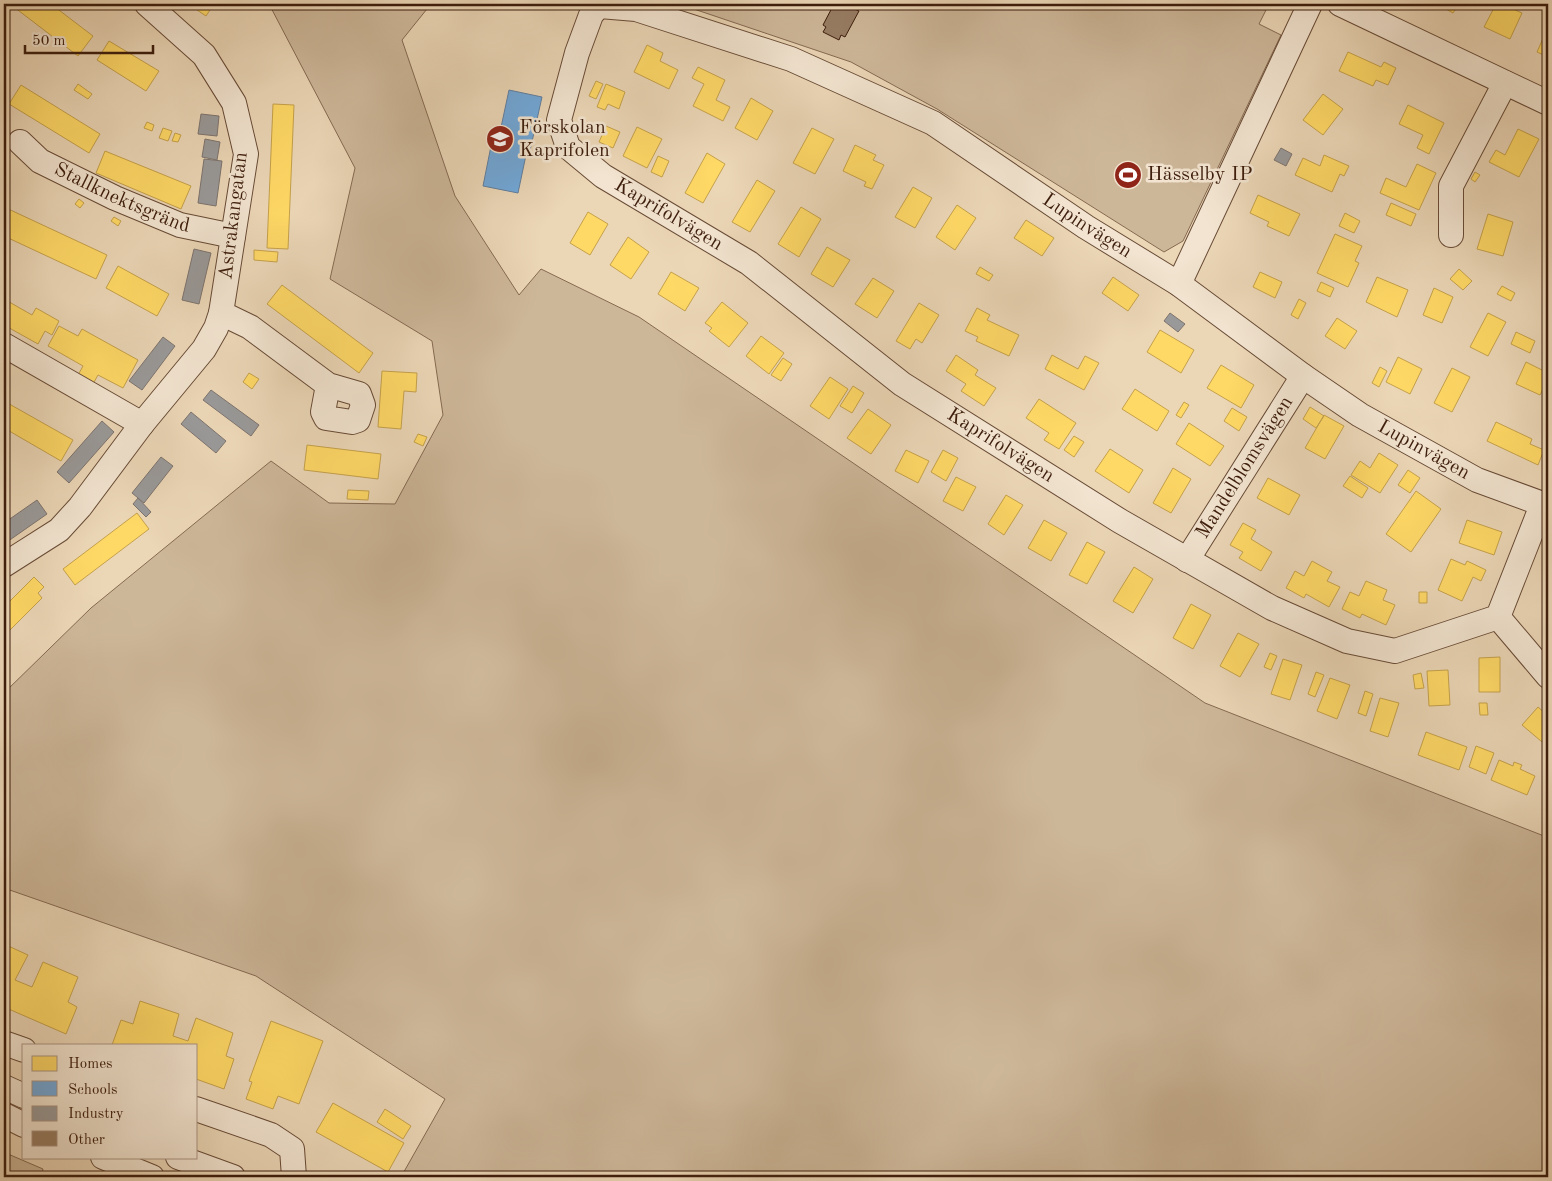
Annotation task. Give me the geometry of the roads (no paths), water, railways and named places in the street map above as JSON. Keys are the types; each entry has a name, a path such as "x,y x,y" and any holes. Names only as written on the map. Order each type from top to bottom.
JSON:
{"street":[{"name":"Astrakangatan","path":"4,564 59,530 80,507 142,424 204,349 216,328 221,314 246,154 234,103 204,55 148,4"},
{"path":"1179,284 1310,4"},
{"path":"1340,4 1548,103"},
{"name":"Lupinvägen","path":"600,5 636,9 791,59 933,123 1086,227 1179,284 1303,376 1360,415 1477,480 1545,506"},
{"name":"Kaprifolvägen","path":"600,5 591,15 577,54 559,120 568,147 603,176 749,263 902,384 1120,521 1187,560 1272,608 1347,641 1395,651 1498,617"},
{"path":"1451,235 1451,186 1505,83"},
{"name":"Stallknektsgränd","path":"20,142 40,161 114,198 180,224 233,236"},
{"path":"221,314 250,327 328,385"},
{"path":"4,345 142,424"},
{"name":"Mandelblomsvägen","path":"1187,560 1303,376"},
{"path":"1545,506 1498,617 1548,676"},
{"path":"4,1043 22,1049"},
{"path":"4,1087 22,1095"},
{"path":"198,1110 271,1135 292,1149 294,1177"},
{"path":"4,1115 22,1124"},
{"path":"105,1158 152,1177"},
{"path":"181,1158 233,1177"}],"place":[{"name":"Förskolan Kaprifolen","path":"500,139"},
{"name":"Hässelby IP","path":"1128,175"}]}
